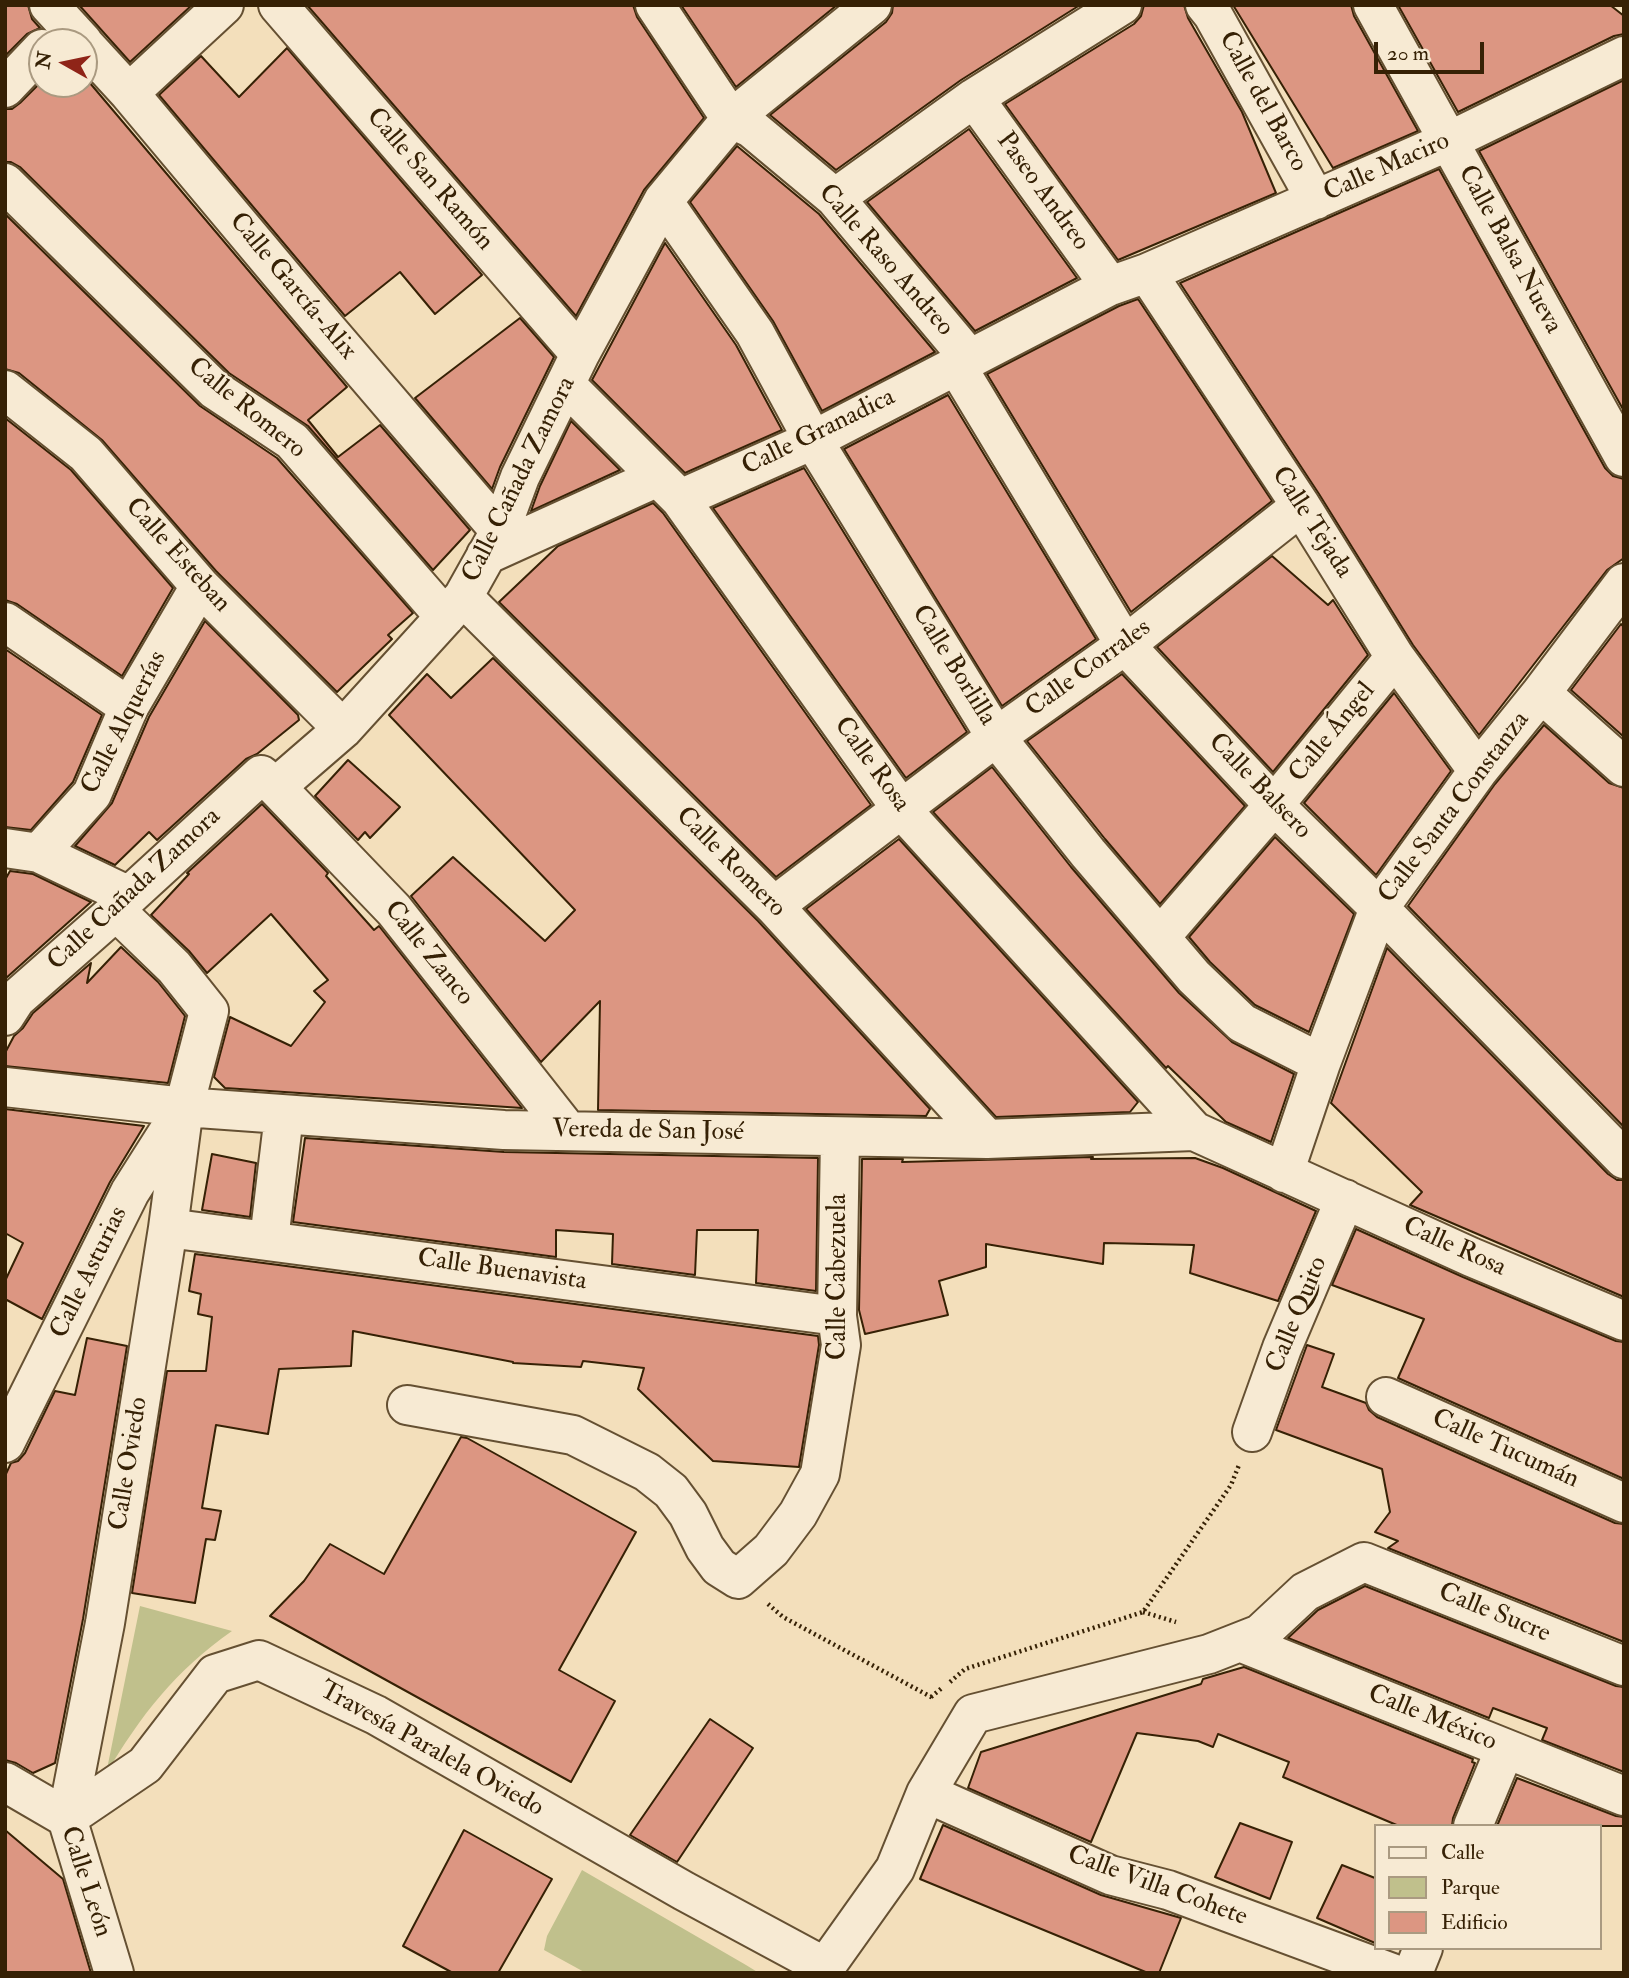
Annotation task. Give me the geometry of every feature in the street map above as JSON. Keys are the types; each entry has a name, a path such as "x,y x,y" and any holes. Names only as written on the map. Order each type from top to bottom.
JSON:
{"street":[{"path":"129,93 224,5"},
{"name":"Calle San Ramón","path":"278,5 573,369"},
{"path":"655,5 730,119"},
{"name":"Calle Cañada Zamora","path":"5,1016 16,999 261,775 276,787 343,729 454,607 493,543 520,477 573,369 663,201 730,119 872,5"},
{"path":"835,198 974,98 1122,5"},
{"name":"Calle Balsa Nueva","path":"1373,5 1624,457"},
{"name":"Calle del Barco","path":"1215,9 1316,200"},
{"name":"Calle Maciro","path":"1147,273 1449,141 1624,56"},
{"path":"5,88 28,66"},
{"name":"Calle García-Alix","path":"98,66 129,93 326,328 493,543"},
{"name":"Paseo Andreo","path":"974,98 1110,286"},
{"name":"Calle Raso Andreo","path":"730,119 751,128 835,198 962,361 1110,286 1147,273"},
{"name":"Calle Romero","path":"5,183 215,390 292,441 454,607 774,906 988,1139"},
{"name":"Calle Borlilla","path":"663,201 755,333 813,440 996,737 1088,853 1194,977 1241,1023 1321,1063"},
{"name":"Calle Tejada","path":"1147,273 1301,506 1395,657 1478,771"},
{"name":"Calle Granadica","path":"493,543 813,440 962,361"},
{"name":"Calle Balsero","path":"962,361 1125,645 1274,805 1379,908 1624,1159"},
{"name":"Calle Rosa","path":"573,369 669,488 902,810 1194,1131"},
{"name":"Calle Esteban","path":"5,390 86,454 200,586 343,729"},
{"name":"Calle Corrales","path":"774,906 996,737 1125,645 1301,506"},
{"name":"Calle Santa Constanza","path":"1284,1173 1321,1063 1379,908 1478,771 1624,583"},
{"name":"Calle Alquerías","path":"184,1107 209,1011 123,903 22,850 92,794 129,706 200,586"},
{"path":"5,622 129,706"},
{"name":"Calle Ángel","path":"1160,936 1274,805 1395,657"},
{"path":"1541,693 1624,767"},
{"name":"Calle Zanco","path":"276,787 394,910 568,1130"},
{"name":"Vereda de San José","path":"5,1087 184,1107 504,1130 988,1139 1194,1131 1284,1173"},
{"name":"Calle Oviedo","path":"67,1818 105,1623 168,1228 184,1107"},
{"name":"Calle Asturias","path":"5,1443 130,1192 184,1107"},
{"path":"269,1240 284,1115"},
{"name":"Calle Cabezuela","path":"738,1579 771,1550 798,1514 820,1475 841,1345 836,1316 840,1137"},
{"name":"Calle Rosa","path":"1284,1173 1471,1257 1624,1321"},
{"name":"Calle Quito","path":"1252,1432 1282,1348 1345,1199"},
{"name":"Calle Buenavista","path":"168,1228 836,1316"},
{"name":"Calle Tucumán","path":"1386,1397 1624,1503"},
{"path":"407,1405 573,1435 636,1466 671,1492 688,1514 705,1548 719,1567 738,1579"},
{"name":"Calle Sucre","path":"1240,1642 1259,1634 1305,1592 1364,1562 1624,1666"},
{"path":"823,1970 895,1869 926,1793 973,1714 1209,1654 1240,1642"},
{"name":"Calle México","path":"1240,1642 1624,1796"},
{"name":"Travesía Paralela Oviedo","path":"67,1818 145,1765 215,1674 260,1660 376,1715 823,1970"},
{"path":"1475,1824 1505,1749"},
{"name":"Calle León","path":"5,1782 67,1818 114,1973"},
{"name":"Calle Villa Cohete","path":"926,1793 1110,1875 1168,1891 1392,1973"},
{"path":"1413,1973 1422,1950"}],"path":[{"path":"931,1698 965,1669 1143,1612 1231,1485 1252,1432"},
{"path":"738,1579 783,1617 931,1698 973,1714"}],"green space":[{"path":"140,1606 232,1631 193,1662 161,1695 132,1732 106,1774"},
{"path":"582,1870 759,1973 586,1973 544,1950 547,1936"}],"building":[{"path":"5,5 28,5 32,19 40,28 28,28 28,34 5,56"},
{"path":"79,5 192,5 130,62"},
{"path":"307,5 633,5 637,17 704,118 644,190 576,316"},
{"path":"681,5 837,5 736,87"},
{"path":"893,5 1080,5 961,80 836,170 770,115 886,22 892,13"},
{"path":"1144,5 1184,5 1188,18 1242,112 1276,193 1118,260 1005,104 1134,24 1141,16"},
{"path":"1233,5 1351,5 1354,16 1418,131 1333,168"},
{"path":"1398,5 1610,5 1624,16 1624,34 1614,36 1458,112"},
{"path":"287,48 482,275 435,314 400,272 345,316 159,95 201,56 239,97"},
{"path":"1624,80 1624,411 1479,151"},
{"path":"98,93 347,387 308,420 338,457 380,425 470,530 433,570 308,426 229,373 20,167 5,162 5,109 12,109 28,95 28,98 98,98"},
{"path":"969,129 1077,278 975,331 867,202"},
{"path":"737,146 819,214 935,352 822,411 773,321 690,202"},
{"path":"1439,169 1605,468 1613,476 1624,479 1624,558 1607,570 1479,735 1413,645 1319,494 1180,283"},
{"path":"5,214 200,406 277,458 413,613 388,635 392,639 337,692 216,571 102,440 19,373 5,369"},
{"path":"665,243 736,345 782,430 685,473 592,380"},
{"path":"1138,299 1272,501 1131,612 987,374 1119,306"},
{"path":"520,318 554,357 500,467 492,489 415,398"},
{"path":"948,395 1096,639 1002,706 844,449"},
{"path":"5,418 71,470 173,588 122,676 17,604 5,600"},
{"path":"571,421 620,470 531,511 540,486"},
{"path":"804,468 967,732 906,778 713,508"},
{"path":"653,503 663,513 871,805 776,877 499,602 558,546"},
{"path":"1272,556 1328,605 1333,600 1368,655 1273,772 1157,647"},
{"path":"205,621 298,715 299,720 257,754 246,759 157,840 149,832 115,865 75,846 112,803 149,717"},
{"path":"1621,624 1624,627 1624,737 1571,690"},
{"path":"5,649 102,715 73,782 31,830 5,827"},
{"path":"493,658 758,921 930,1109 926,1116 598,1110 600,1001 541,1062 411,896 453,857 545,941 575,910 389,715 427,674 451,698"},
{"path":"1122,674 1245,806 1160,904 1027,741"},
{"path":"1394,693 1451,771 1376,875 1304,803"},
{"path":"1544,725 1609,783 1624,788 1624,1127 1408,906 1495,784"},
{"path":"348,760 400,807 370,838 365,832 358,840 315,796"},
{"path":"992,767 1071,867 1179,993 1232,1042 1294,1074 1271,1142 1226,1122 1168,1066 1166,1068 933,812"},
{"path":"262,804 328,873 326,876 374,930 379,926 522,1108 225,1088 214,1077 230,1017 291,1046 325,1002 314,991 328,980 271,914 207,973 189,951 151,915 189,874 187,873"},
{"path":"1275,837 1354,914 1309,1032 1255,1005 1210,962 1189,937"},
{"path":"899,839 1138,1102 1130,1112 996,1117 806,909"},
{"path":"10,871 33,874 91,902 5,979 5,880"},
{"path":"121,947 158,982 185,1016 168,1083 5,1066 5,1053 14,1036 33,1013 91,963 87,983"},
{"path":"1387,948 1608,1174 1617,1180 1624,1180 1624,1297 1410,1205 1422,1192 1331,1103"},
{"path":"5,1109 144,1126 110,1182 42,1319 5,1299 5,1281 23,1243 5,1233"},
{"path":"305,1138 504,1152 818,1158 816,1291 756,1283 758,1230 697,1230 695,1275 612,1264 613,1234 556,1230 556,1257 293,1222"},
{"path":"212,1154 256,1163 250,1217 202,1210"},
{"path":"1093,1157 1091,1159 1195,1158 1316,1211 1278,1301 1190,1273 1194,1245 1104,1243 1103,1264 986,1244 986,1267 939,1281 948,1315 865,1334 859,1310 862,1159 903,1159 902,1162"},
{"path":"1356,1229 1463,1277 1624,1342 1624,1479 1398,1378 1424,1319 1332,1285"},
{"path":"195,1254 818,1336 819,1345 799,1467 713,1461 638,1389 644,1368 583,1361 581,1367 513,1363 353,1331 351,1366 279,1369 268,1434 216,1425 202,1508 221,1511 215,1540 206,1539 195,1603 132,1593 167,1371 206,1371 212,1317 198,1314 201,1294 189,1291"},
{"path":"87,1338 127,1346 83,1619 55,1763 33,1773 5,1760 5,1476 11,1463 18,1461 25,1453 55,1391 75,1395"},
{"path":"1307,1345 1334,1354 1322,1387 1366,1403 1377,1417 1615,1523 1624,1524 1624,1642 1388,1548 1398,1541 1375,1532 1390,1512 1382,1469 1276,1430"},
{"path":"461,1437 636,1532 559,1670 615,1701 571,1782 270,1616 304,1581 330,1544 384,1574"},
{"path":"1365,1586 1624,1687 1624,1772 1542,1740 1547,1728 1493,1708 1489,1718 1288,1638 1318,1610"},
{"path":"1244,1667 1473,1759 1472,1762 1475,1763 1452,1824 1394,1824 1283,1777 1289,1762 1218,1734 1213,1747 1198,1741 1137,1733 1091,1842 968,1788 981,1752 1201,1684 1203,1679"},
{"path":"710,1719 753,1748 677,1862 630,1835"},
{"path":"1517,1778 1624,1817 1624,1826 1498,1824"},
{"path":"1240,1823 1292,1842 1270,1899 1215,1877"},
{"path":"943,1825 1101,1895 1181,1918 1159,1973 1148,1973 920,1879"},
{"path":"5,1830 63,1879 91,1973 5,1973"},
{"path":"464,1830 552,1879 498,1973 453,1973 403,1946"},
{"path":"1342,1865 1374,1878 1374,1943 1317,1918"}]}
